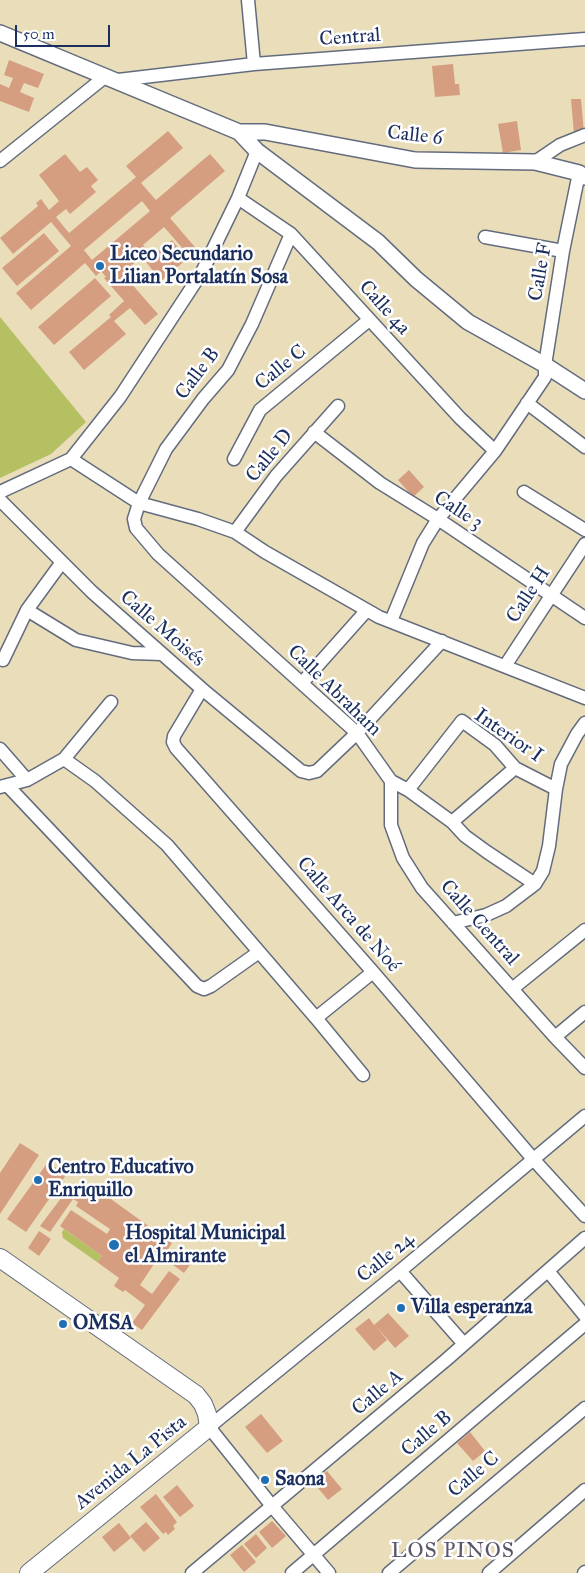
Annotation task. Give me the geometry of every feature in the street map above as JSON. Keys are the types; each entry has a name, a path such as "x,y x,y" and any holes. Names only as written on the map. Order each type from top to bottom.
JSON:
{"main road":[{"name":"Avenida La Pista","path":"0,1258 196,1395 205,1409 209,1427 29,1573"}],"street":[{"path":"248,0 254,64"},
{"path":"0,32 239,132 257,151 378,242 416,279 468,322 545,371 585,391"},
{"name":"Central","path":"112,78 254,64 585,39"},
{"path":"0,161 112,78"},
{"name":"Calle 6","path":"239,132 265,132 415,160 535,162 582,175"},
{"path":"535,162 560,145 585,135"},
{"path":"0,492 71,459 120,397 202,272 238,198 257,151"},
{"name":"Calle F","path":"545,371 563,252 582,175"},
{"name":"Calle 4a","path":"238,198 291,234 460,418 495,451"},
{"name":"Calle B","path":"139,504 166,449 203,399 228,370 252,324 291,234"},
{"path":"485,237 563,252"},
{"name":"Calle C","path":"234,459 260,410 369,320"},
{"path":"390,621 423,543 438,520 495,451 528,403 545,371"},
{"path":"528,403 585,447"},
{"name":"Calle D","path":"235,532 276,476 338,406"},
{"name":"Calle 3","path":"314,432 380,483 585,618"},
{"path":"71,459 139,504 198,519 235,532 265,552 390,621 585,698"},
{"path":"524,492 585,530"},
{"name":"Calle Moisés","path":"0,500 92,592 202,689 301,771 309,773 317,771 357,733"},
{"name":"Calle Abraham","path":"139,504 134,519 136,528 145,541 357,733 392,780 452,822 465,836 535,884"},
{"name":"Calle H","path":"505,666 585,544"},
{"path":"3,660 27,610 62,562"},
{"path":"27,610 76,640 132,653 162,654"},
{"path":"302,683 367,610"},
{"path":"357,733 442,641"},
{"name":"Calle Arca de Noé","path":"202,689 174,736 173,742 176,748 373,972 534,1160 585,1216"},
{"path":"110,702 64,759 27,780 4,786 197,986 204,989 211,986 258,952"},
{"name":"Interior I","path":"408,790 462,721 495,745 515,768 556,789"},
{"path":"453,923 486,915 506,906 535,884 543,871 547,854 561,764 585,723"},
{"path":"0,749 27,780"},
{"path":"64,759 95,780 167,845 363,1075"},
{"path":"452,822 515,768"},
{"name":"Calle Central","path":"392,780 391,825 403,858 422,888 554,1037 585,1068"},
{"path":"512,989 585,930"},
{"path":"316,1018 373,972"},
{"path":"554,1037 585,1012"},
{"name":"Calle 24","path":"209,1427 400,1271 585,1116"},
{"name":"Calle A","path":"192,1573 464,1344 585,1238"},
{"path":"400,1271 464,1344"},
{"path":"548,1271 585,1316"},
{"name":"Calle B","path":"292,1573 585,1324"},
{"name":"Calle C","path":"389,1573 585,1408"},
{"path":"209,1427 329,1573"},
{"path":"489,1573 585,1490"}],"green space":[{"path":"0,317 86,422 51,454 0,478"},
{"path":"64,1229 102,1256 97,1262 63,1238 62,1232"}],"building":[{"path":"9,60 44,74 38,88 24,83 20,92 34,98 29,112 0,101 0,84 9,88 13,78 4,75"},
{"path":"453,64 455,84 459,84 460,95 435,97 432,66"},
{"path":"571,99 581,99 584,133 574,134"},
{"path":"517,121 521,150 503,153 498,124"},
{"path":"168,131 183,148 141,183 156,200 210,154 225,171 170,218 200,253 192,259 164,227 143,245 153,256 172,240 187,259 161,281 143,256 122,273 158,314 145,325 130,308 114,321 126,334 84,370 69,352 111,317 109,315 124,301 104,278 106,277 101,271 96,276 85,263 31,310 16,293 71,246 51,222 13,254 0,238 38,206 36,203 41,199 49,210 59,201 39,175 65,154 80,172 87,167 98,180 91,186 96,192 70,214 66,209 56,217 69,233 136,177 126,166","holes":["142,201 150,211 92,260 84,250"]},
{"path":"44,233 59,251 17,286 2,268"},
{"path":"95,278 111,296 54,345 38,327"},
{"path":"409,470 424,487 413,497 398,480"},
{"path":"20,1143 39,1155 0,1214 0,1173"},
{"path":"48,1162 66,1175 26,1232 7,1219"},
{"path":"90,1184 172,1243 159,1263 156,1261 140,1285 152,1294 169,1271 180,1279 142,1330 132,1323 145,1305 125,1290 123,1292 114,1286 119,1278 97,1262 102,1256 60,1226 71,1210 107,1234 110,1229 76,1206 78,1202 73,1199 50,1232 40,1226 71,1185 78,1190 75,1196 80,1199"},
{"path":"39,1231 51,1239 39,1256 28,1248"},
{"path":"182,1251 194,1259 184,1273 173,1265"},
{"path":"388,1313 409,1336 395,1348 376,1326 387,1340 374,1351 355,1329 369,1318 374,1325"},
{"path":"261,1414 283,1441 267,1453 245,1427"},
{"path":"470,1432 485,1451 473,1461 457,1443"},
{"path":"327,1471 342,1489 328,1500 313,1482"},
{"path":"177,1485 194,1506 180,1517 163,1497"},
{"path":"156,1494 177,1522 173,1526 175,1529 168,1535 166,1532 163,1534 140,1507"},
{"path":"272,1521 286,1536 272,1548 259,1532"},
{"path":"146,1522 160,1538 144,1552 130,1536"},
{"path":"119,1523 131,1538 114,1552 102,1537"},
{"path":"256,1534 267,1548 256,1558 244,1544"},
{"path":"242,1545 256,1562 244,1572 230,1555"}],"place":[{"name":"Liceo Secundario Lilian Portalatín Sosa","path":"100,266"},
{"name":"Centro Educativo Enriquillo","path":"38,1180"},
{"name":"Hospital Municipal el Almirante","path":"114,1245"},
{"name":"Villa esperanza","path":"401,1308"},
{"name":"OMSA","path":"63,1324"},
{"name":"Saona","path":"265,1480"}],"district":[{"name":"LOS PINOS","path":"453,1552"}]}
